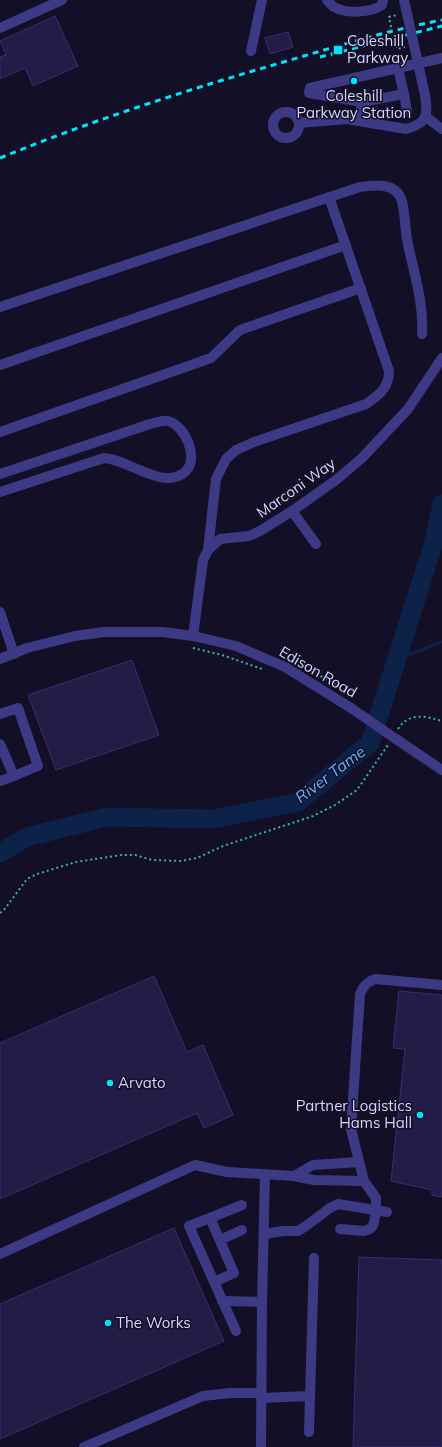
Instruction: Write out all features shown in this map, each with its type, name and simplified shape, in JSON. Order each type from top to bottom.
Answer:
[{"type":"street","points":[[0,28],[62,0]]},
{"type":"street","points":[[251,51],[262,0]]},
{"type":"street","points":[[327,0],[333,7],[361,12],[378,8],[382,5],[383,0]]},
{"type":"street","points":[[299,123],[347,119],[406,129],[421,123],[426,117],[428,110],[404,0]]},
{"type":"street","points":[[404,94],[362,102],[309,93],[310,88],[442,58]]},
{"type":"street","points":[[398,68],[407,111]]},
{"type":"street","points":[[360,121],[362,102]]},
{"type":"street","points":[[426,117],[442,129]]},
{"type":"street","points":[[0,307],[329,197],[360,187],[378,185],[390,187],[396,190],[400,196],[404,212],[407,238],[419,290],[423,322],[422,334]]},
{"type":"street","points":[[193,636],[203,560],[208,550],[216,479],[226,459],[236,450],[254,442],[366,404],[380,394],[386,387],[389,378],[389,371],[329,197]]},
{"type":"street","points":[[0,364],[346,245]]},
{"type":"street","points":[[0,432],[211,358],[240,330],[361,288]]},
{"type":"street","name":"Marconi Way","points":[[208,550],[220,539],[249,536],[260,531],[292,511],[336,480],[362,458],[408,409],[442,358]]},
{"type":"street","points":[[0,474],[150,424],[167,421],[177,426],[184,433],[189,443],[191,456],[190,465],[186,472],[176,477],[159,478],[112,458],[104,458],[0,492]]},
{"type":"street","points":[[292,511],[316,544]]},
{"type":"street","points":[[1,616],[14,654]]},
{"type":"street","name":"Edison Road","points":[[0,659],[27,648],[75,636],[104,632],[163,632],[193,636],[236,646],[285,667],[351,708],[394,739],[440,768]]},
{"type":"street","points":[[0,714],[18,708],[38,766],[0,781]]},
{"type":"street","points":[[0,744],[14,776]]},
{"type":"street","points":[[340,1229],[368,1230],[374,1223],[376,1211],[376,1198],[364,1181],[351,1129],[360,994],[363,986],[375,979],[442,986]]},
{"type":"street","points":[[294,1176],[313,1165],[359,1162]]},
{"type":"street","points":[[0,1254],[195,1165],[227,1172],[294,1176],[314,1180],[364,1181]]},
{"type":"street","points":[[260,1447],[265,1175]]},
{"type":"street","points":[[264,1234],[283,1231],[298,1231],[338,1204],[387,1212]]},
{"type":"street","points":[[236,1331],[189,1226],[242,1205]]},
{"type":"street","points":[[210,1218],[234,1273],[214,1282]]},
{"type":"street","points":[[220,1240],[242,1230]]},
{"type":"street","points":[[309,1432],[314,1258]]},
{"type":"street","points":[[222,1300],[262,1302]]},
{"type":"street","points":[[84,1447],[203,1396],[230,1393],[310,1396]]},
{"type":"path","points":[[391,27],[389,17],[397,15],[398,20]]},
{"type":"path","points":[[396,41],[397,49],[405,48],[403,40]]},
{"type":"path","points":[[193,648],[222,655],[264,670]]},
{"type":"path","points":[[0,913],[4,910],[27,879],[37,874],[76,862],[121,855],[134,855],[152,860],[181,861],[196,858],[223,846],[313,816],[335,805],[357,790],[394,739],[405,721],[424,716],[442,721]]},
{"type":"building","points":[[55,16],[78,66],[33,86],[25,68],[0,79],[0,57],[6,55],[0,41]]},
{"type":"building","points":[[288,32],[293,47],[270,54],[265,38]]},
{"type":"building","points":[[132,660],[159,735],[56,770],[28,695]]},
{"type":"building","name":"Arvato","points":[[154,976],[187,1052],[203,1045],[233,1115],[204,1128],[197,1113],[0,1199],[0,1043]]},
{"type":"building","name":"Partner Logistics Hams Hall","points":[[399,991],[442,995],[442,1197],[432,1195],[432,1190],[391,1181],[405,1049],[393,1048]]},
{"type":"building","name":"The Works","points":[[174,1228],[224,1341],[0,1439],[0,1304]]},
{"type":"building","points":[[359,1257],[442,1260],[442,1447],[353,1447]]},
{"type":"waterway","name":"River Tame","points":[[0,853],[27,837],[107,817],[214,819],[298,802],[370,743],[434,542],[442,504]]},
{"type":"waterway","points":[[397,659],[442,642]]},
{"type":"railway","points":[[0,158],[106,118],[214,83],[364,39],[442,20]]},
{"type":"railway","points":[[320,57],[442,26]]},
{"type":"place","name":"Coleshill Parkway","points":[[338,50]]},
{"type":"place","name":"Coleshill Parkway Station","points":[[354,81]]},
{"type":"place","name":"Arvato","points":[[110,1083]]},
{"type":"place","name":"Partner Logistics Hams Hall","points":[[420,1115]]},
{"type":"place","name":"The Works","points":[[108,1323]]}]
